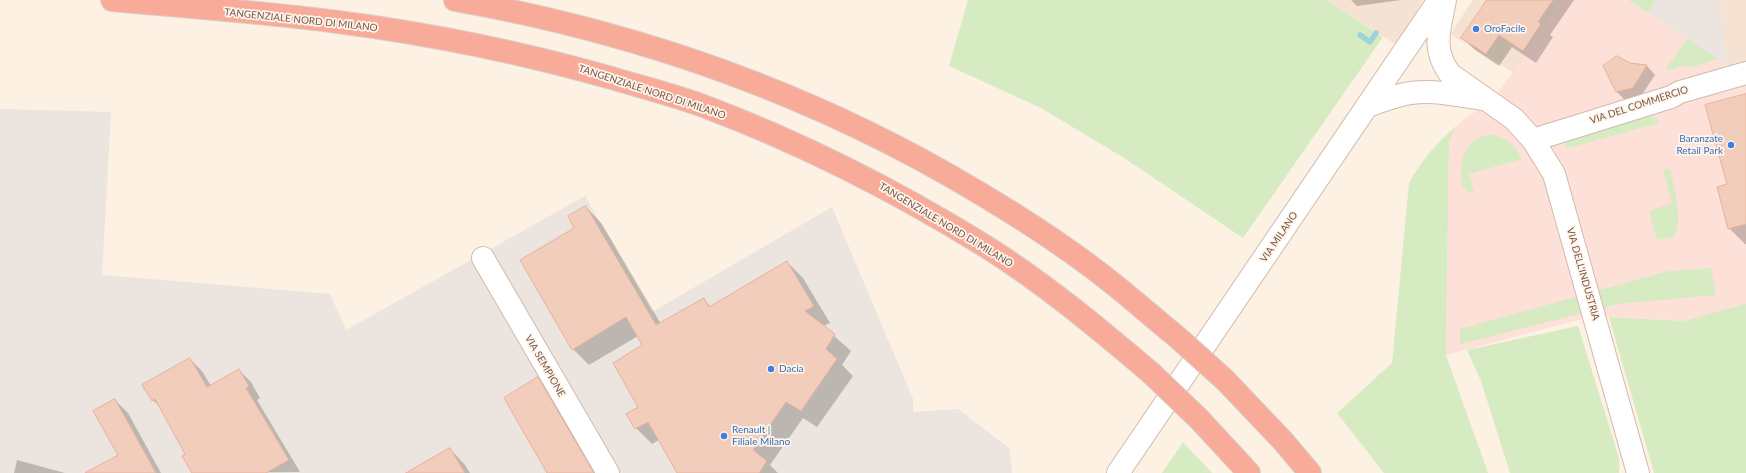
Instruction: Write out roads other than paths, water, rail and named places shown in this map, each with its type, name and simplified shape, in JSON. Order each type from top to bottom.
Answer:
[{"type":"highway","name":"TANGENZIALE NORD DI MILANO","points":[[112,0],[337,22],[431,36],[495,48],[575,67],[704,106],[818,154],[876,183],[973,239],[1072,309],[1151,373],[1199,419],[1249,473]]},
{"type":"highway","points":[[455,0],[571,24],[652,46],[712,66],[830,113],[892,143],[1004,208],[1060,245],[1116,286],[1176,336],[1225,380],[1310,473]]},
{"type":"highway","points":[[1199,419],[1238,473]]},
{"type":"street","name":"VIA MILANO","points":[[1118,473],[1439,0]]},
{"type":"street","name":"VIA DELL'INDUSTRIA","points":[[1445,0],[1437,43],[1440,57],[1450,74],[1514,119],[1534,140],[1554,174],[1603,343],[1638,473]]},
{"type":"street","name":"VIA DEL COMMERCIO","points":[[1534,140],[1671,97],[1680,92],[1746,73]]},
{"type":"street","name":"VIA DELL'INDUSTRIA","points":[[1368,106],[1401,95],[1420,92],[1438,92],[1485,100]]},
{"type":"street","name":"VIA SEMPIONE","points":[[483,258],[608,473]]},
{"type":"waterway","points":[[1360,35],[1370,42],[1376,33]]},
{"type":"place","name":"OroFacile","points":[[1476,29]]},
{"type":"place","name":"Baranzate Retail Park","points":[[1731,145]]},
{"type":"place","name":"Dacia","points":[[771,369]]},
{"type":"place","name":"Renault | Filiale Milano","points":[[724,436]]}]
